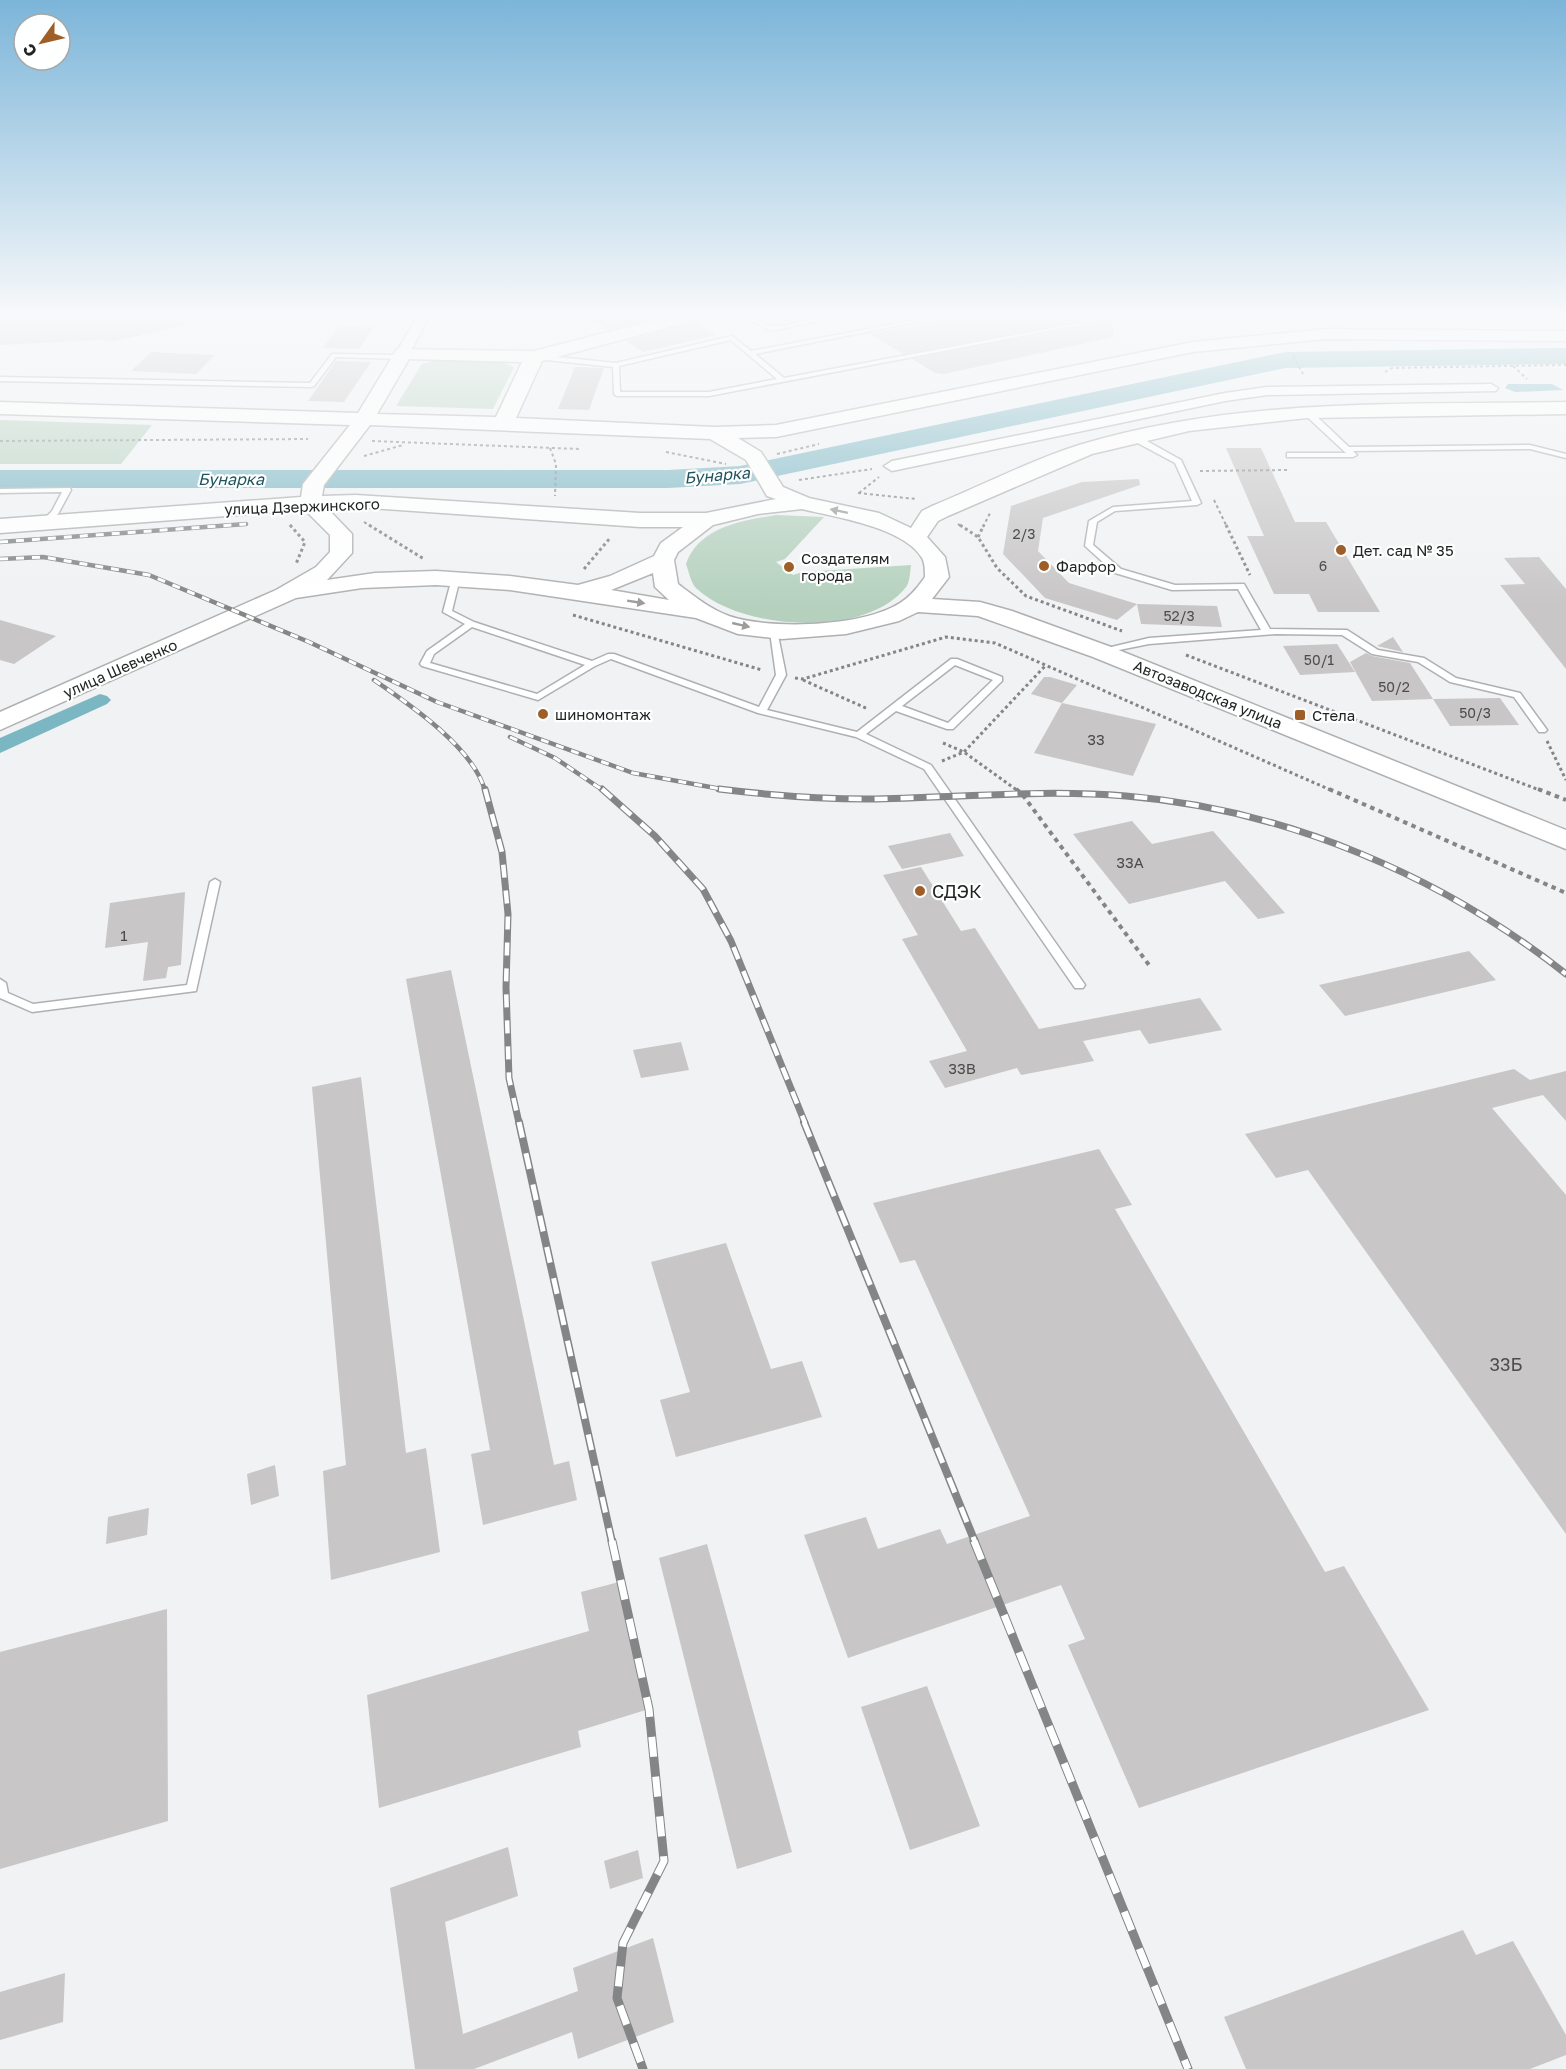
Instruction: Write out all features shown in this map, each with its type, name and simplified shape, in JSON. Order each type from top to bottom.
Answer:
[{"type":"main road","points":[[155,414],[503,424],[714,434],[776,431],[862,414]]},
{"type":"main road","points":[[284,596],[324,572],[341,553],[341,534],[312,494],[328,464],[367,414]]},
{"type":"main road","points":[[503,424],[508,414]]},
{"type":"main road","points":[[872,518],[935,514],[1085,450],[1190,425],[1293,414]]},
{"type":"main road","points":[[760,458],[776,431]]},
{"type":"main road","points":[[714,434],[760,458],[779,484],[802,503]]},
{"type":"main road","points":[[758,508],[779,484]]},
{"type":"main road","name":"улица Дзержинского","points":[[0,526],[312,494],[356,501],[640,520],[706,520]]},
{"type":"main road","points":[[578,592],[618,580],[666,554],[706,520],[758,508],[802,503],[872,518],[915,538],[934,557],[937,577],[981,609]]},
{"type":"main road","points":[[915,538],[935,514]]},
{"type":"main road","points":[[640,520],[666,554],[667,587],[702,612]]},
{"type":"main road","points":[[284,596],[349,582],[400,578],[456,578],[578,592],[702,612],[734,624],[774,632],[806,633],[841,629],[889,616],[913,605],[937,577]]},
{"type":"main road","name":"улица Шевченко","points":[[0,722],[284,596]]},
{"type":"main road","points":[[913,605],[981,609]]},
{"type":"main road","name":"Автозаводская улица","points":[[981,609],[1102,652],[1566,840]]},
{"type":"street","points":[[892,466],[1145,414]]},
{"type":"lane","points":[[1290,455],[1353,455],[1309,414]]},
{"type":"lane","points":[[1134,438],[1178,462],[1197,503],[1113,509],[1093,521],[1089,546],[1118,571],[1175,588],[1241,586],[1267,632]]},
{"type":"lane","points":[[1349,449],[1530,447],[1566,456]]},
{"type":"lane","points":[[0,491],[67,490],[55,512],[45,522]]},
{"type":"lane","points":[[456,578],[447,612],[471,624],[592,664]]},
{"type":"lane","points":[[471,624],[430,653],[425,664],[538,697],[592,664],[611,656],[761,711],[859,735],[928,767],[1079,986]]},
{"type":"lane","points":[[761,711],[781,675],[774,632]]},
{"type":"lane","points":[[1102,652],[1149,641],[1267,632],[1344,632],[1375,652],[1421,660],[1453,680],[1517,695],[1542,730]]},
{"type":"lane","points":[[859,735],[954,661],[999,679],[950,727],[895,707]]},
{"type":"lane","points":[[0,982],[3,995],[32,1008],[192,988],[215,882]]},
{"type":"path","points":[[0,441],[310,439]]},
{"type":"path","points":[[366,441],[585,449]]},
{"type":"path","points":[[760,458],[826,442]]},
{"type":"path","points":[[364,456],[405,444]]},
{"type":"path","points":[[665,452],[732,466]]},
{"type":"path","points":[[1200,471],[1294,470],[1290,455]]},
{"type":"path","points":[[1196,462],[1205,481]]},
{"type":"path","points":[[555,496],[556,464]]},
{"type":"path","points":[[779,484],[892,466]]},
{"type":"path","points":[[892,466],[859,493],[917,499],[935,514],[978,537],[997,568],[1026,596],[1566,800]]},
{"type":"path","points":[[1210,491],[1254,585]]},
{"type":"path","points":[[978,537],[995,502]]},
{"type":"path","points":[[928,767],[964,752],[1046,665]]},
{"type":"path","points":[[803,679],[883,716]]},
{"type":"path","points":[[1542,730],[1566,780]]},
{"type":"path","points":[[934,739],[964,752],[1022,794],[1149,965]]},
{"type":"green space","points":[[0,420],[152,425],[121,464],[0,464]]},
{"type":"green space","points":[[776,515],[824,517],[785,559],[776,562],[793,575],[803,572],[911,565],[906,587],[887,604],[863,615],[834,621],[803,623],[772,620],[743,613],[717,603],[695,587],[686,564],[692,552],[701,542],[711,534],[736,523]]},
{"type":"building","points":[[1226,448],[1261,448],[1295,522],[1326,522],[1380,612],[1318,612],[1309,594],[1274,594],[1247,536],[1264,536]]},
{"type":"building","points":[[1139,479],[1140,485],[1043,518],[1038,551],[1069,583],[1137,604],[1117,620],[1045,598],[1003,554],[1011,506],[1082,482]]},
{"type":"building","points":[[1539,557],[1566,589],[1566,669],[1500,585],[1525,584],[1504,558]]},
{"type":"building","points":[[1137,604],[1217,606],[1222,627],[1141,624]]},
{"type":"building","points":[[0,620],[56,636],[14,664],[0,660]]},
{"type":"building","points":[[1393,637],[1403,652],[1377,646]]},
{"type":"building","points":[[1337,644],[1355,672],[1300,675],[1283,646]]},
{"type":"building","points":[[1366,653],[1410,663],[1433,699],[1372,701],[1350,662]]},
{"type":"building","points":[[1044,677],[1077,685],[1062,703],[1031,694]]},
{"type":"building","points":[[1500,698],[1519,725],[1450,726],[1433,699]]},
{"type":"building","points":[[1062,703],[1156,724],[1133,776],[1034,753]]},
{"type":"building","points":[[1132,821],[1152,844],[1213,831],[1285,913],[1258,919],[1225,881],[1129,904],[1073,834]]},
{"type":"building","points":[[950,833],[964,856],[902,869],[888,846]]},
{"type":"building","points":[[921,867],[961,931],[975,928],[1039,1029],[1200,998],[1222,1030],[1149,1044],[1140,1030],[1083,1041],[1094,1061],[1021,1075],[1017,1068],[945,1088],[929,1061],[967,1051],[902,939],[918,935],[883,875]]},
{"type":"building","points":[[185,892],[181,965],[168,967],[166,978],[143,981],[148,942],[105,948],[110,903]]},
{"type":"building","points":[[1469,951],[1496,980],[1345,1016],[1319,985]]},
{"type":"building","points":[[451,970],[554,1465],[569,1461],[577,1500],[483,1525],[471,1454],[490,1450],[406,979]]},
{"type":"building","points":[[681,1042],[689,1070],[641,1078],[633,1050]]},
{"type":"building","points":[[1514,1069],[1530,1080],[1566,1071],[1566,1121],[1543,1095],[1492,1108],[1566,1195],[1566,1534],[1308,1170],[1276,1178],[1245,1134]]},
{"type":"building","points":[[361,1077],[406,1453],[426,1448],[440,1552],[331,1580],[323,1471],[346,1465],[312,1087]]},
{"type":"building","points":[[1099,1149],[1132,1205],[1115,1209],[1325,1572],[1344,1566],[1429,1710],[1139,1808],[1068,1645],[1085,1639],[1061,1585],[848,1658],[804,1535],[866,1517],[878,1549],[940,1529],[947,1544],[1030,1516],[915,1260],[900,1263],[873,1203]]},
{"type":"building","points":[[726,1243],[771,1369],[802,1361],[822,1417],[676,1457],[660,1400],[690,1392],[651,1262]]},
{"type":"building","points":[[275,1465],[279,1496],[251,1505],[247,1474]]},
{"type":"building","points":[[149,1508],[147,1535],[106,1544],[108,1517]]},
{"type":"building","points":[[707,1544],[792,1852],[737,1869],[659,1558]]},
{"type":"building","points":[[619,1582],[649,1709],[578,1731],[581,1747],[379,1808],[367,1695],[589,1631],[581,1592]]},
{"type":"building","points":[[167,1609],[168,1821],[0,1869],[0,1652]]},
{"type":"building","points":[[927,1686],[980,1826],[910,1850],[861,1707]]},
{"type":"building","points":[[508,1847],[518,1896],[445,1922],[463,2034],[578,1991],[573,1968],[653,1938],[674,2022],[578,2059],[572,2032],[474,2069],[415,2069],[390,1888]]},
{"type":"building","points":[[638,1850],[643,1878],[610,1889],[604,1861]]},
{"type":"building","points":[[1463,1930],[1476,1955],[1513,1941],[1566,2035],[1566,2055],[1530,2069],[1246,2069],[1224,2017]]},
{"type":"building","points":[[65,1973],[63,2022],[0,2040],[0,1992]]},
{"type":"waterway","name":"Бунарка","points":[[0,479],[668,479],[740,475],[1031,414]]},
{"type":"waterway","points":[[0,746],[100,700]]},
{"type":"railway","points":[[0,542],[246,524]]},
{"type":"railway","points":[[0,559],[43,557],[149,575],[309,642],[437,702],[633,773],[724,790]]},
{"type":"railway","points":[[374,680],[422,714],[454,743],[479,775],[485,791]]},
{"type":"railway","points":[[510,737],[555,758],[604,791]]},
{"type":"railway","points":[[485,789],[502,852],[508,914],[506,987],[509,1078],[519,1123]]},
{"type":"railway","points":[[602,789],[655,836],[703,889],[731,941],[805,1123]]},
{"type":"railway","points":[[719,789],[724,790]]},
{"type":"railway","points":[[724,790],[849,799],[1062,793],[1126,796],[1185,803],[1302,832],[1359,853],[1414,878],[1467,907],[1518,939],[1566,974]]},
{"type":"railway","points":[[724,790],[732,791]]},
{"type":"railway","points":[[519,1122],[612,1542]]},
{"type":"railway","points":[[804,1122],[975,1542]]},
{"type":"railway","points":[[612,1541],[649,1709],[664,1861],[623,1943],[617,1998],[643,2069]]},
{"type":"railway","points":[[974,1541],[1188,2069]]},
{"type":"place","name":"Дет. сад № 35","points":[[1341,550]]},
{"type":"place","name":"Фарфор","points":[[1044,566]]},
{"type":"place","name":"Создателям города","points":[[789,567]]},
{"type":"place","name":"шиномонтаж","points":[[543,714]]},
{"type":"place","name":"Стела","points":[[1300,715]]},
{"type":"place","name":"СДЭК","points":[[920,891]]}]
